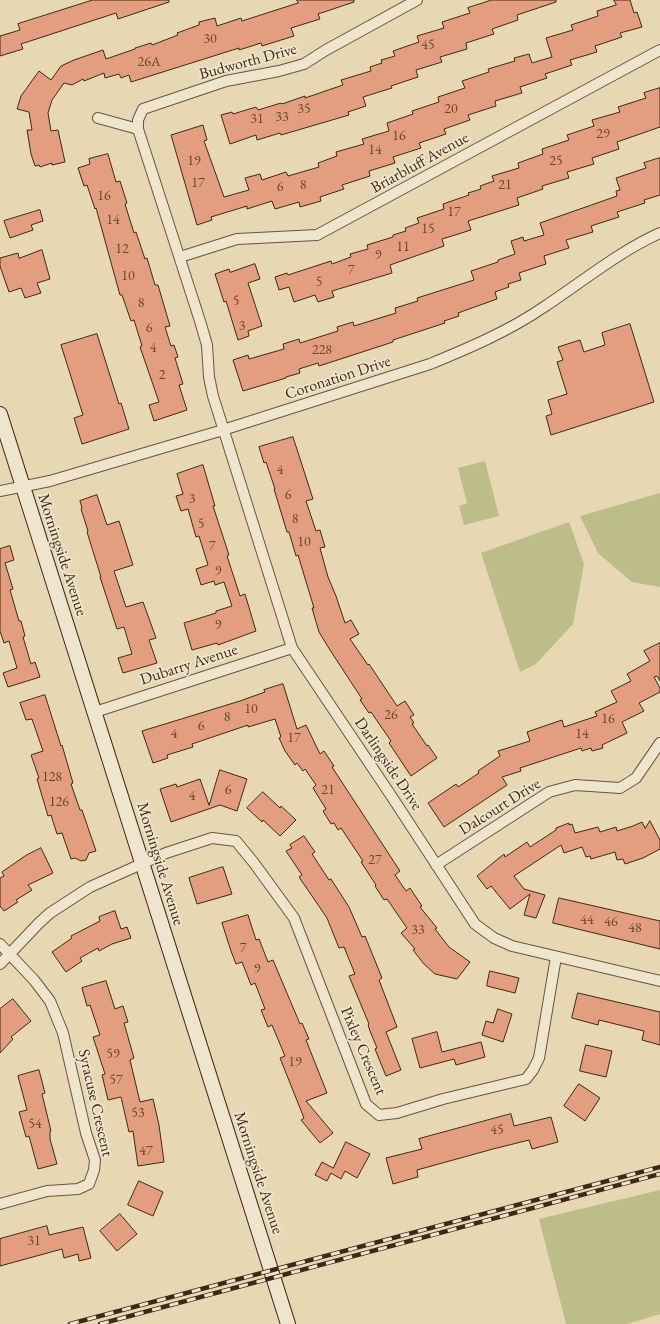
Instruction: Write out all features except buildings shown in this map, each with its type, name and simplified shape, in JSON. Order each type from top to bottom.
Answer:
[{"type":"main road","name":"Morningside Avenue","points":[[0,414],[288,1324]]},
{"type":"street","name":"Budworth Drive","points":[[138,129],[138,120],[143,108],[226,81],[279,71],[304,64],[326,50],[417,0]]},
{"type":"street","name":"Briarbluff Avenue","points":[[180,257],[237,239],[317,235],[660,50]]},
{"type":"street","points":[[98,118],[138,129],[180,257],[206,345],[209,377],[223,430]]},
{"type":"street","name":"Coronation Drive","points":[[0,491],[50,481],[223,430],[430,364],[457,353],[504,330],[544,307],[619,256],[660,233]]},
{"type":"street","name":"Darlingside Drive","points":[[223,430],[292,648],[475,924],[494,938],[512,946],[660,981]]},
{"type":"street","name":"Dubarry Avenue","points":[[95,712],[292,648]]},
{"type":"street","name":"Dalcourt Drive","points":[[436,865],[549,792],[575,786],[620,788],[636,778],[660,743]]},
{"type":"street","name":"Pixley Crescent","points":[[142,863],[166,852],[212,838],[236,841],[294,918],[366,1104],[379,1115],[397,1113],[443,1099],[526,1079],[533,1070],[539,1058],[556,957]]},
{"type":"street","points":[[0,964],[50,913],[90,886],[142,863]]},
{"type":"street","points":[[0,944],[10,954]]},
{"type":"street","name":"Syracuse Crescent","points":[[0,1204],[47,1191],[78,1189],[89,1184],[94,1170],[95,1160],[86,1133],[63,1033],[50,1001],[34,980],[10,954]]},
{"type":"green space","points":[[485,461],[499,516],[464,525],[459,506],[467,503],[458,468]]},
{"type":"green space","points":[[660,493],[660,587],[632,582],[598,553],[580,516]]},
{"type":"green space","points":[[569,522],[584,564],[573,624],[536,664],[520,672],[481,553]]},
{"type":"green space","points":[[660,1190],[660,1314],[627,1324],[566,1324],[539,1219]]},
{"type":"railway","points":[[70,1324],[660,1167]]},
{"type":"railway","points":[[100,1324],[660,1174]]}]
